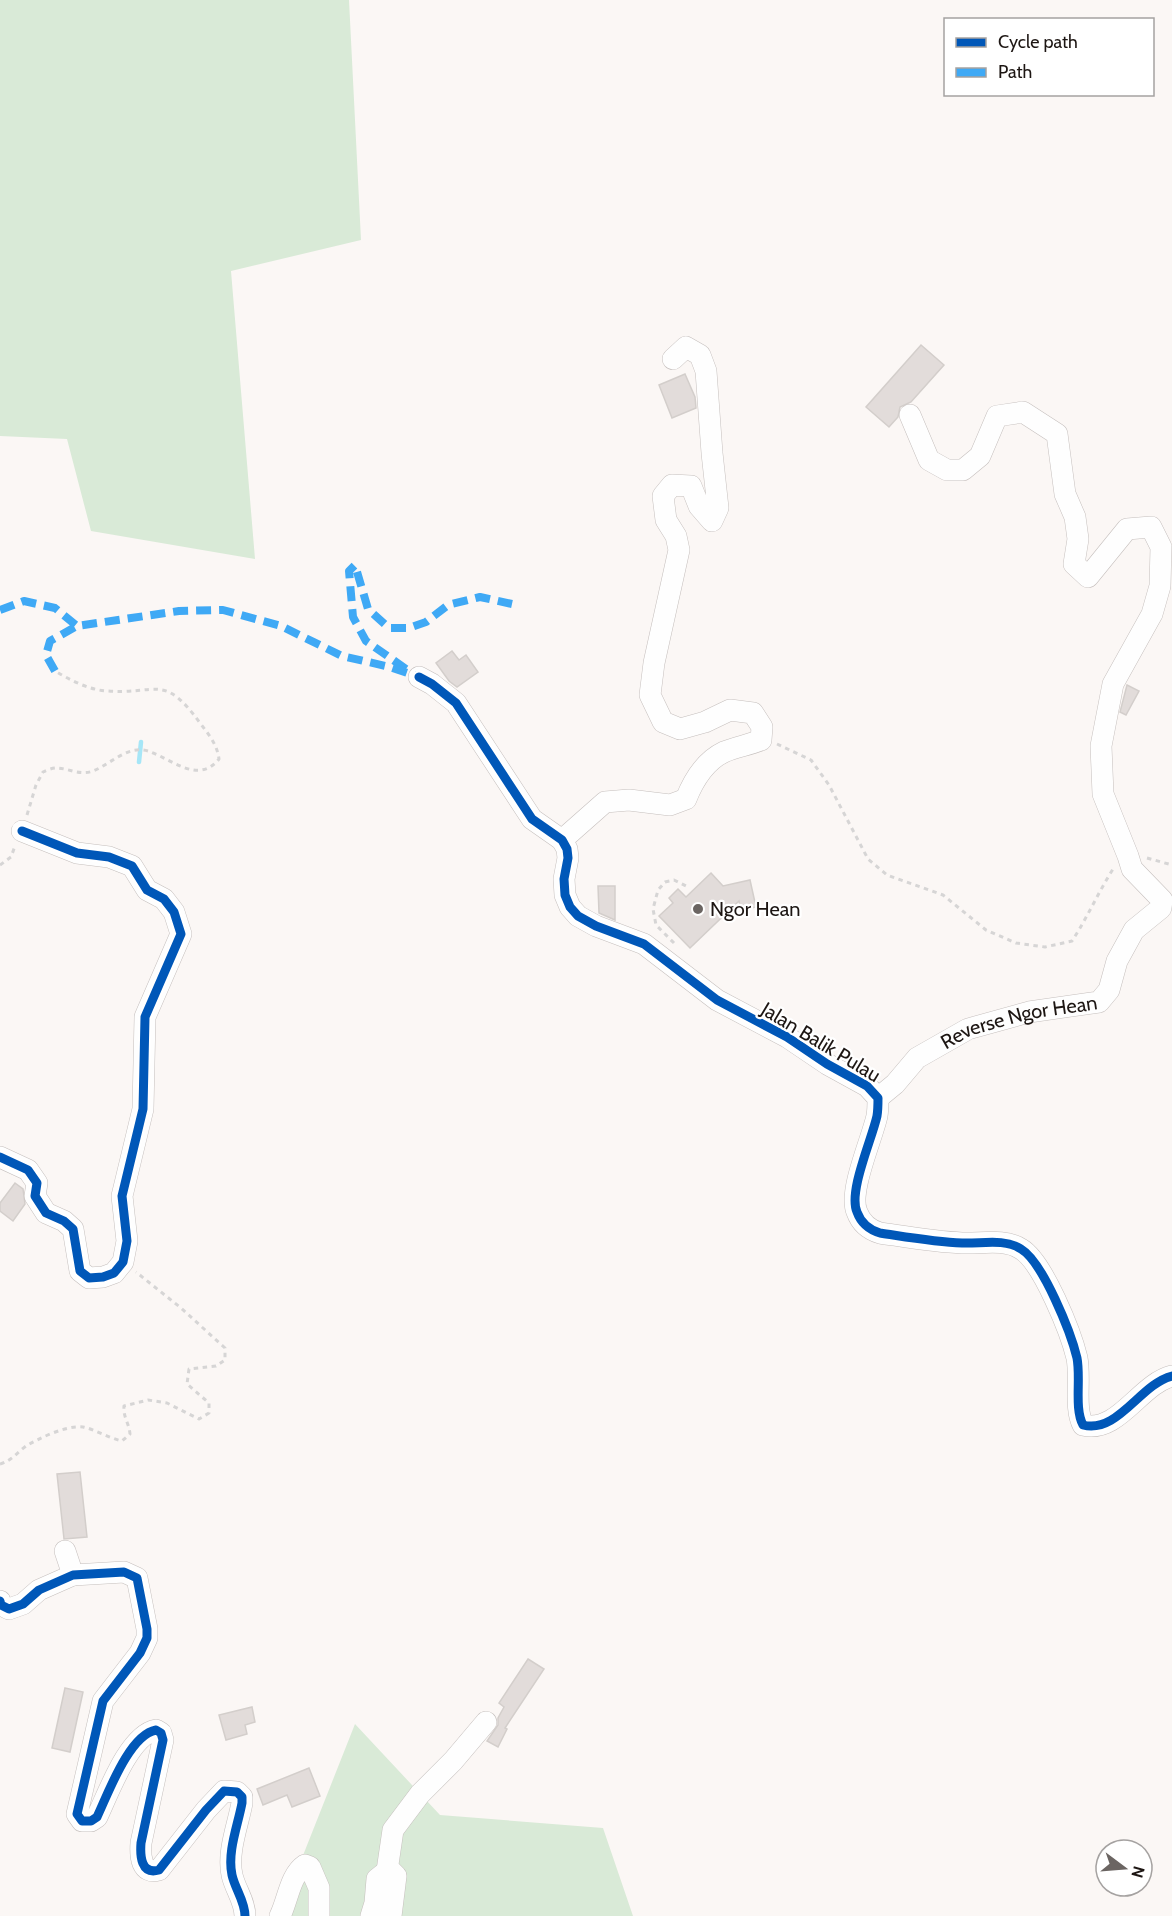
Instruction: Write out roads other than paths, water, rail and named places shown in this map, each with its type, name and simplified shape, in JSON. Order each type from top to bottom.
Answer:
[{"type":"street","points":[[418,677],[432,684],[456,702],[532,819],[562,840],[605,802],[629,800],[670,805],[686,799],[692,784],[704,766],[725,752],[761,740],[762,727],[753,713],[730,710],[705,722],[680,729],[663,722],[650,695],[654,663],[679,550],[676,536],[666,520],[663,496],[672,485],[691,486],[699,506],[712,521],[718,508],[706,371],[700,355],[686,346],[673,359]]},
{"type":"street","name":"Reverse Ngor Hean","points":[[880,1088],[895,1084],[917,1058],[968,1029],[1029,1012],[1099,1002],[1109,990],[1117,961],[1134,930],[1161,908],[1162,900],[1132,869],[1103,795],[1101,746],[1113,684],[1152,614],[1160,586],[1161,547],[1151,527],[1127,529],[1088,577],[1074,564],[1078,539],[1075,518],[1065,494],[1057,434],[1023,412],[998,416],[980,456],[963,470],[947,470],[929,460],[910,415]]},
{"type":"street","points":[[0,1157],[28,1170],[37,1183],[35,1196],[46,1213],[64,1221],[73,1229],[80,1271],[90,1278],[114,1273],[123,1262],[127,1241],[122,1196],[143,1109],[145,1017],[182,934],[174,912],[164,899],[147,890],[132,866],[109,857],[77,853],[22,831]]},
{"type":"street","name":"Jalan Balik Pulau","points":[[562,840],[567,849],[565,895],[570,907],[578,916],[596,926],[644,944],[717,1000],[786,1037],[827,1064],[867,1086],[880,1088],[877,1115],[858,1181],[856,1212],[869,1229],[880,1233],[962,1243],[1000,1242],[1021,1248],[1034,1262],[1063,1315],[1080,1375],[1078,1416],[1083,1425],[1095,1428],[1111,1421],[1160,1379],[1172,1376]]},
{"type":"street","points":[[65,1551],[73,1575]]},
{"type":"street","points":[[3,1612],[22,1604],[39,1590],[73,1575],[124,1572],[136,1578],[147,1629],[144,1646],[103,1701],[77,1814],[82,1821],[91,1821],[97,1816],[130,1750],[141,1736],[149,1731],[156,1730],[161,1733],[163,1740],[141,1843],[140,1856],[143,1866],[153,1872],[159,1870],[206,1810],[224,1791],[237,1792],[242,1797],[242,1803],[231,1861],[232,1874],[243,1903],[245,1916]]},
{"type":"street","points":[[371,1916],[375,1903],[377,1879],[387,1871],[393,1830],[420,1794],[453,1761],[486,1722]]},
{"type":"street","points":[[280,1916],[295,1875],[305,1865],[310,1867],[319,1888],[319,1916]]},
{"type":"street","points":[[387,1871],[393,1872],[396,1876],[391,1916]]},
{"type":"waterway","points":[[139,762],[141,742]]},
{"type":"place","name":"Ngor Hean","points":[[698,909]]}]
